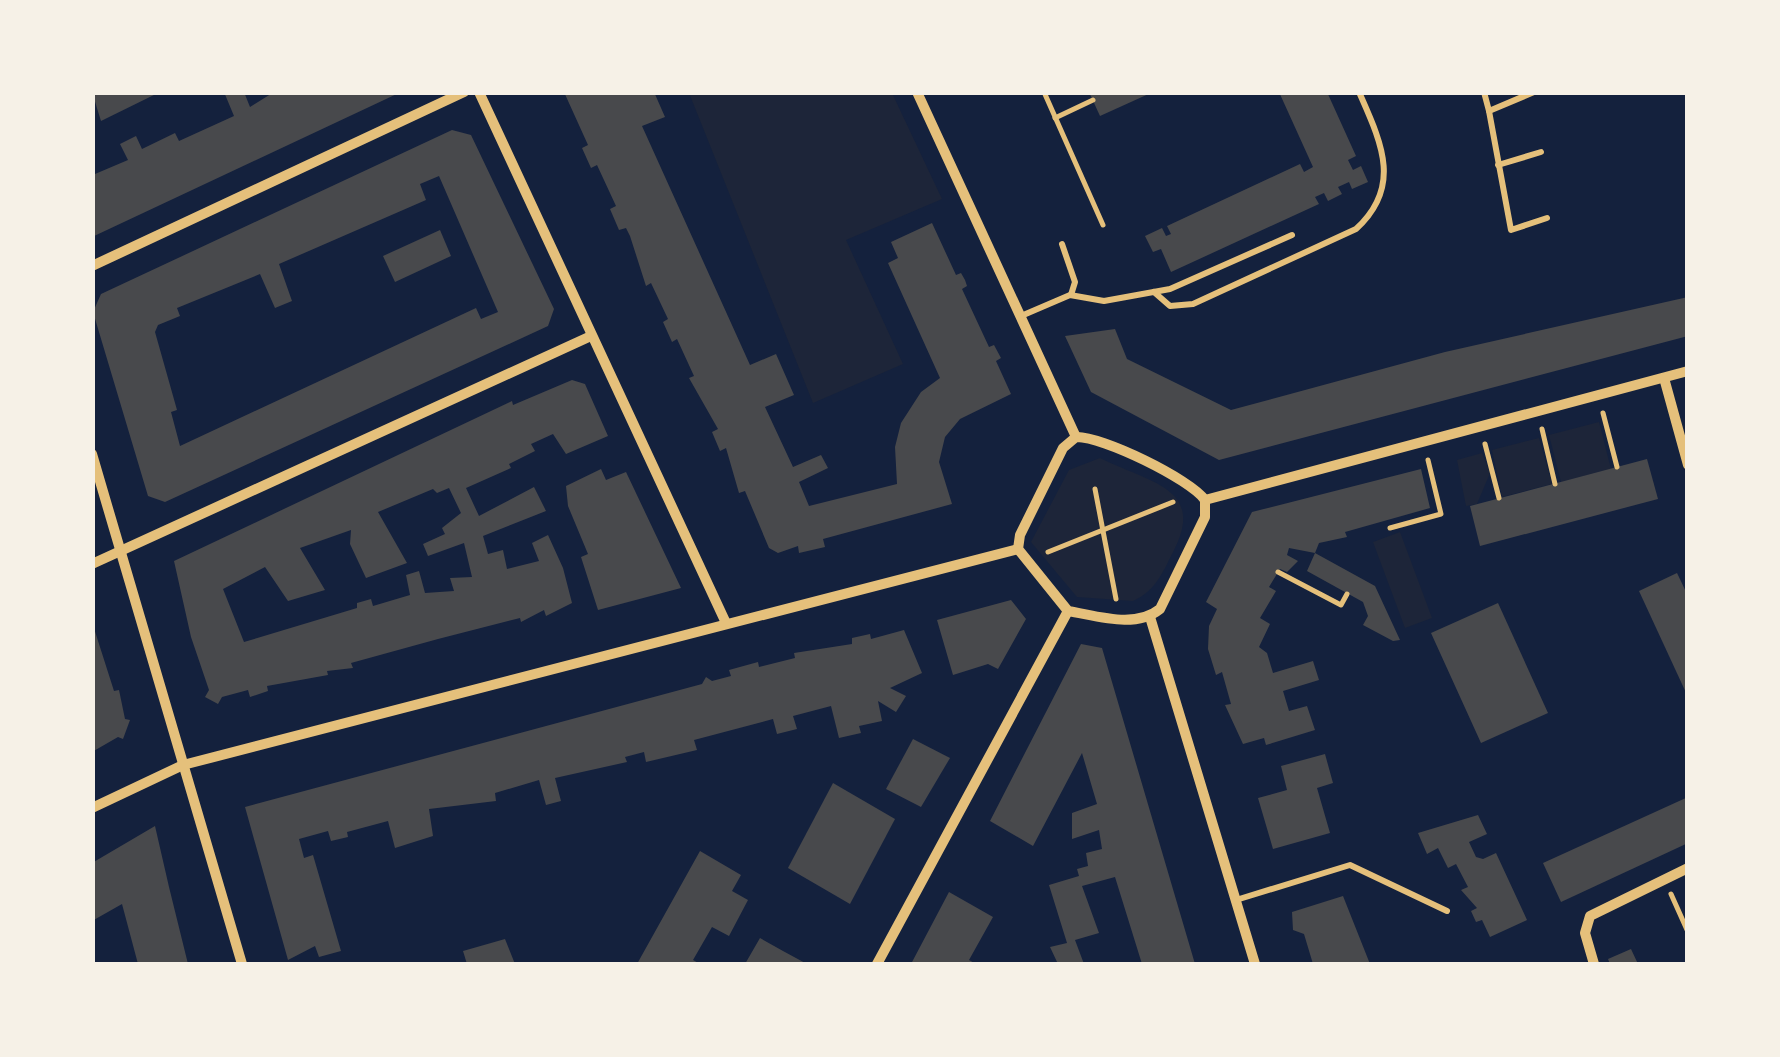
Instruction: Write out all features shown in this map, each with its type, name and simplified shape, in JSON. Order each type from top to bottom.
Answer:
[{"type":"street","points":[[92,266],[464,92]]},
{"type":"street","points":[[479,92],[726,623]]},
{"type":"street","points":[[917,92],[1076,436]]},
{"type":"street","points":[[92,564],[591,336]]},
{"type":"street","points":[[1205,500],[1688,371]]},
{"type":"street","points":[[1664,378],[1688,465]]},
{"type":"street","points":[[1076,436],[1096,439],[1187,483],[1205,500],[1206,517],[1160,609],[1150,617],[1124,620],[1068,612],[1018,549],[1020,535],[1063,448],[1076,436]]},
{"type":"street","points":[[92,454],[242,964]]},
{"type":"street","points":[[92,808],[183,765],[1018,549]]},
{"type":"street","points":[[877,964],[1068,612]]},
{"type":"street","points":[[1150,617],[1255,964]]},
{"type":"street","points":[[1594,964],[1585,932],[1590,916],[1688,868]]},
{"type":"lane","points":[[1154,292],[1170,306],[1193,304],[1356,229],[1369,216],[1387,173],[1384,148],[1359,92]]},
{"type":"lane","points":[[1484,92],[1510,230],[1548,218]]},
{"type":"lane","points":[[1488,111],[1534,92]]},
{"type":"lane","points":[[1498,165],[1541,152]]},
{"type":"lane","points":[[1020,316],[1070,296],[1104,301],[1154,292],[1292,235]]},
{"type":"lane","points":[[1062,244],[1075,282],[1070,296]]},
{"type":"lane","points":[[1236,900],[1350,864],[1448,911]]},
{"type":"path","points":[[1044,92],[1102,225]]},
{"type":"path","points":[[1055,118],[1092,100]]},
{"type":"path","points":[[1602,413],[1617,468]]},
{"type":"path","points":[[1542,428],[1556,484]]},
{"type":"path","points":[[1485,444],[1499,498]]},
{"type":"path","points":[[1390,528],[1441,514],[1428,460]]},
{"type":"path","points":[[1096,490],[1116,598]]},
{"type":"path","points":[[1048,552],[1173,502]]},
{"type":"path","points":[[1278,572],[1341,605],[1347,594]]},
{"type":"path","points":[[1664,879],[1688,932]]},
{"type":"shaded area","points":[[689,93],[892,93],[942,199],[846,240],[903,364],[813,403]]},
{"type":"shaded area","points":[[1599,422],[1611,469],[1561,482],[1549,435]]},
{"type":"shaded area","points":[[1539,438],[1552,484],[1502,497],[1492,450]]},
{"type":"shaded area","points":[[1482,453],[1490,473],[1477,504],[1466,506],[1457,460]]},
{"type":"shaded area","points":[[1100,458],[1168,491],[1178,501],[1183,515],[1181,532],[1161,575],[1133,601],[1077,597],[1031,542],[1069,470]]},
{"type":"shaded area","points":[[1400,532],[1432,618],[1405,628],[1373,542]]},
{"type":"building","points":[[92,92],[160,92],[101,121]]},
{"type":"building","points":[[224,92],[244,92],[250,107],[274,92],[401,92],[92,237],[92,168],[95,174],[128,160],[120,144],[136,136],[142,149],[175,133],[179,141],[234,116]]},
{"type":"building","points":[[564,92],[654,92],[665,117],[642,126],[750,365],[776,354],[794,395],[765,407],[793,467],[821,455],[828,468],[799,482],[809,506],[897,484],[895,447],[901,423],[921,392],[940,378],[888,263],[898,258],[891,242],[932,223],[956,275],[961,273],[965,280],[967,286],[962,289],[989,347],[994,345],[1001,358],[996,361],[1011,394],[960,419],[945,437],[939,462],[952,504],[823,539],[825,547],[799,553],[798,546],[778,553],[769,548],[745,491],[739,493],[726,448],[720,451],[712,432],[718,429],[689,378],[694,376],[677,339],[672,342],[663,322],[668,319],[651,283],[646,286],[630,236],[626,228],[619,230],[610,209],[616,206],[597,165],[591,168],[582,148],[588,145]]},
{"type":"building","points":[[1089,92],[1153,92],[1100,116]]},
{"type":"building","points":[[1279,92],[1327,92],[1356,156],[1348,160],[1353,170],[1361,166],[1368,182],[1352,189],[1349,182],[1338,187],[1342,194],[1328,201],[1324,193],[1315,197],[1319,204],[1171,272],[1161,249],[1153,252],[1145,236],[1162,228],[1166,236],[1171,234],[1167,226],[1300,164],[1304,172],[1313,167]]},
{"type":"building","points":[[452,130],[471,135],[554,309],[548,326],[165,502],[148,496],[93,312],[101,294]],"holes":[[[439,176],[498,312],[481,319],[476,308],[180,446],[171,412],[177,410],[155,332],[158,325],[180,316],[177,308],[260,274],[275,308],[292,301],[279,264],[426,200],[420,184]]]},
{"type":"building","points":[[440,230],[451,256],[395,282],[383,256]]},
{"type":"building","points":[[1688,297],[1688,336],[1219,460],[1091,392],[1065,336],[1115,329],[1127,359],[1231,410],[1445,352]]},
{"type":"building","points":[[572,380],[585,384],[608,436],[566,454],[553,434],[531,444],[535,451],[509,464],[511,468],[466,488],[479,516],[534,487],[546,511],[483,536],[488,554],[503,550],[507,569],[539,561],[532,543],[548,535],[563,568],[572,603],[546,616],[544,610],[521,622],[520,618],[351,663],[353,668],[327,671],[328,675],[267,686],[268,691],[250,697],[248,690],[222,697],[218,704],[205,697],[209,690],[191,637],[174,561],[512,401],[513,405]],"holes":[[[449,488],[461,513],[442,528],[445,534],[423,544],[428,556],[464,543],[472,577],[450,578],[454,591],[425,593],[419,571],[406,575],[410,595],[373,606],[371,599],[357,603],[357,608],[244,642],[223,589],[265,567],[288,601],[325,590],[300,548],[351,530],[350,544],[366,578],[407,563],[378,512],[433,489],[437,493]]]},
{"type":"building","points":[[1647,459],[1658,499],[1480,546],[1470,506]]},
{"type":"building","points":[[601,469],[606,480],[626,472],[681,588],[598,610],[581,557],[588,554],[568,506],[566,486]]},
{"type":"building","points":[[1421,469],[1430,508],[1345,532],[1347,537],[1319,543],[1315,553],[1289,548],[1287,555],[1298,561],[1287,572],[1280,569],[1269,587],[1276,591],[1260,618],[1270,624],[1259,647],[1267,653],[1273,673],[1313,661],[1319,680],[1283,691],[1289,711],[1307,706],[1315,730],[1266,745],[1264,738],[1243,744],[1225,705],[1231,704],[1222,672],[1216,675],[1208,649],[1209,626],[1217,609],[1206,602],[1252,512]]},
{"type":"building","points":[[1315,553],[1375,586],[1400,640],[1393,641],[1363,625],[1368,616],[1363,602],[1307,571]]},
{"type":"building","points":[[1677,573],[1688,596],[1688,697],[1639,591]]},
{"type":"building","points":[[1011,600],[1026,619],[998,669],[988,664],[953,675],[937,620]]},
{"type":"building","points":[[1498,603],[1548,713],[1481,743],[1431,633]]},
{"type":"building","points":[[92,622],[114,691],[119,690],[125,719],[130,720],[123,739],[118,737],[92,752]]},
{"type":"building","points":[[904,630],[922,673],[890,688],[906,696],[896,712],[878,701],[882,721],[859,726],[861,733],[839,738],[831,706],[793,716],[797,729],[777,734],[773,719],[694,740],[697,750],[646,762],[644,752],[625,757],[627,762],[555,778],[561,801],[546,805],[539,780],[495,793],[496,801],[429,809],[433,836],[395,848],[388,821],[347,832],[348,837],[331,841],[328,831],[299,839],[304,858],[313,855],[341,951],[319,957],[315,946],[288,960],[245,807],[702,684],[706,677],[712,681],[731,676],[729,670],[758,662],[759,667],[795,658],[794,653],[852,644],[852,638],[870,634],[871,639]]},
{"type":"building","points":[[1081,644],[1102,648],[1195,964],[1142,964],[1115,877],[1082,886],[1099,933],[1075,940],[1084,964],[1058,964],[1050,947],[1067,943],[1049,885],[1079,876],[1077,869],[1088,866],[1086,853],[1102,849],[1099,830],[1072,839],[1072,813],[1097,804],[1082,753],[1033,846],[990,821]]},
{"type":"building","points":[[913,739],[950,758],[921,807],[886,789]]},
{"type":"building","points":[[1325,754],[1333,783],[1317,788],[1330,833],[1273,849],[1258,798],[1287,790],[1281,766]]},
{"type":"building","points":[[833,783],[895,819],[850,904],[788,868]]},
{"type":"building","points":[[1688,797],[1688,843],[1561,902],[1543,863]]},
{"type":"building","points":[[1478,815],[1487,834],[1469,842],[1476,857],[1483,859],[1496,853],[1527,920],[1490,937],[1482,920],[1476,922],[1471,911],[1477,908],[1461,890],[1468,887],[1456,864],[1448,868],[1438,848],[1427,854],[1418,833]]},
{"type":"building","points":[[155,826],[188,964],[138,964],[122,904],[92,921],[92,863]]},
{"type":"building","points":[[700,851],[741,875],[732,891],[748,900],[729,936],[712,927],[693,960],[700,964],[637,964]]},
{"type":"building","points":[[949,892],[993,917],[969,960],[976,964],[911,964]]},
{"type":"building","points":[[1343,896],[1370,964],[1313,964],[1304,934],[1293,930],[1292,912]]},
{"type":"building","points":[[760,938],[783,951],[807,964],[745,964]]},
{"type":"building","points":[[505,939],[515,964],[467,964],[463,951]]},
{"type":"building","points":[[1631,949],[1638,964],[1610,964],[1608,959]]}]
